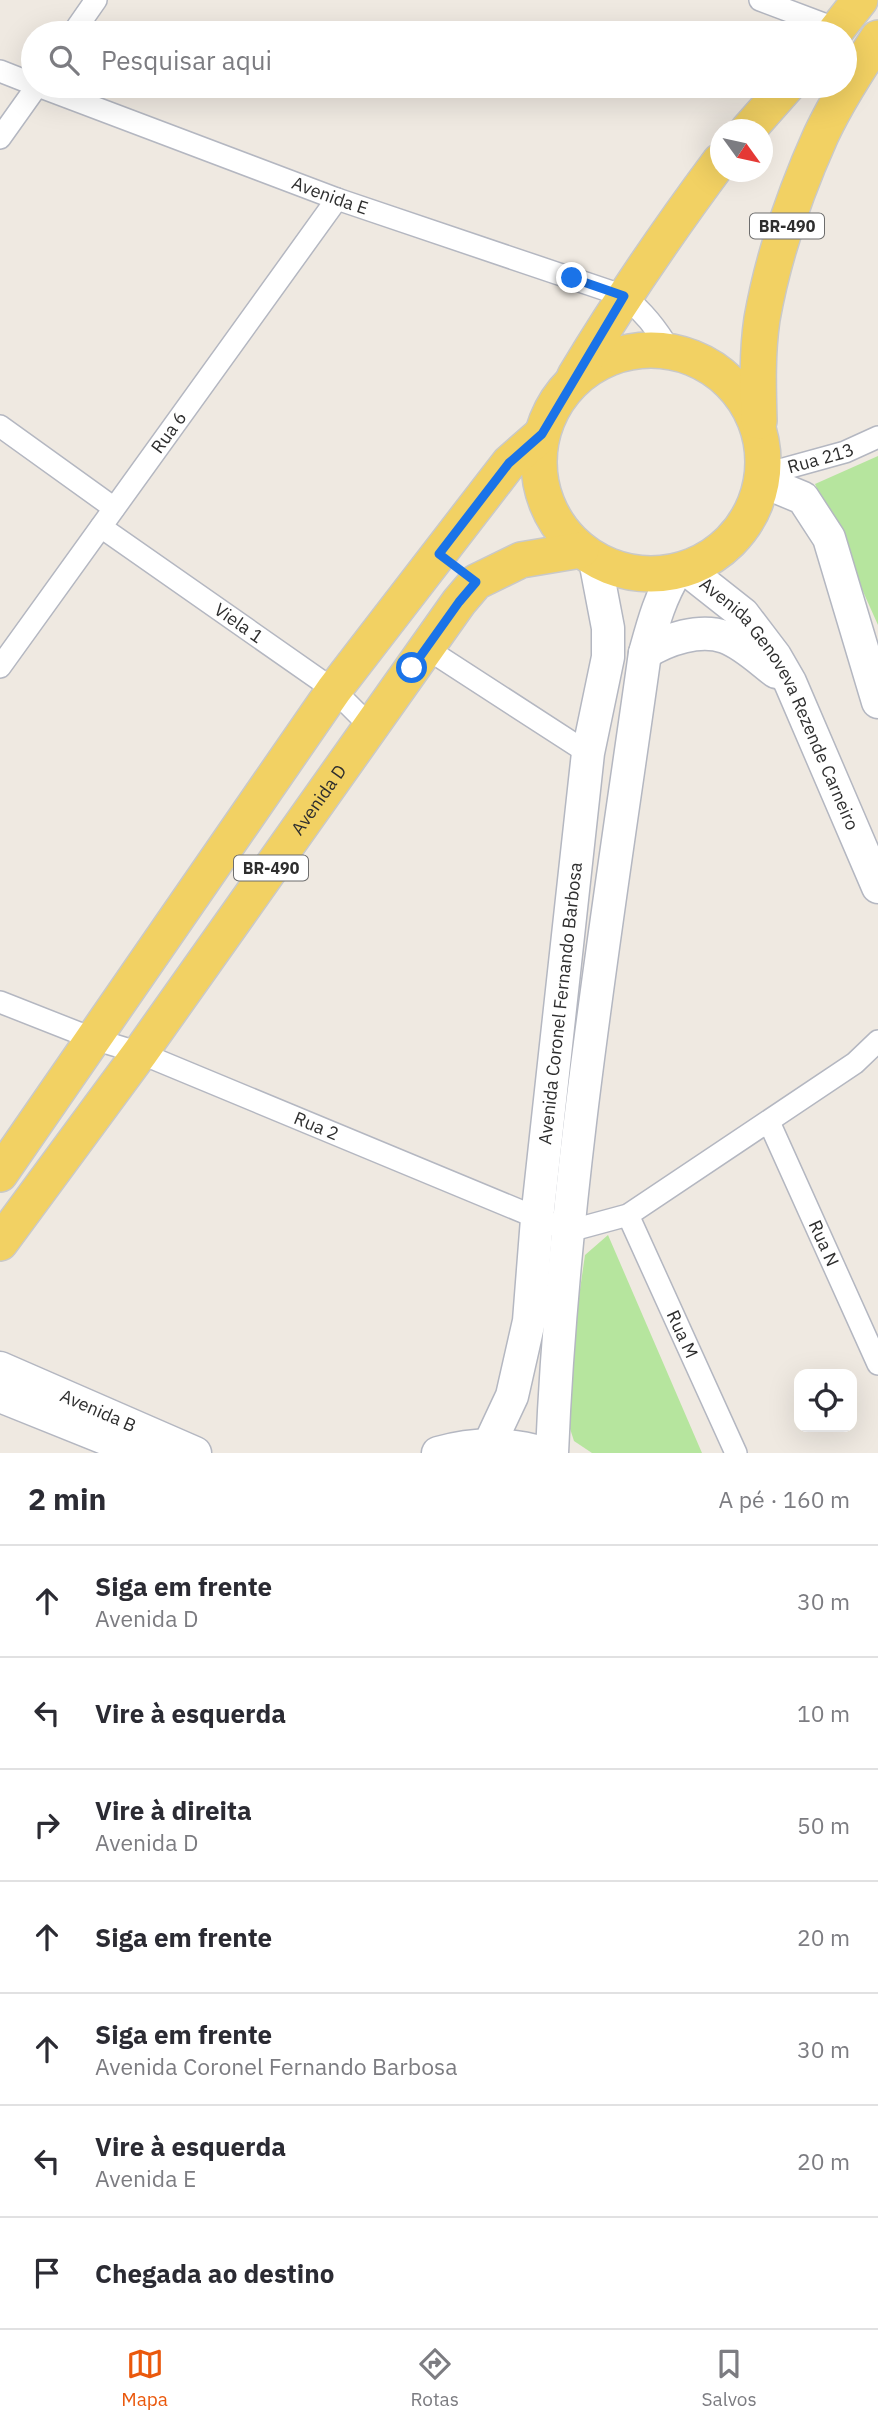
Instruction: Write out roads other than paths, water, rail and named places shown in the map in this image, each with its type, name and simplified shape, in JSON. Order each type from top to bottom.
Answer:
[{"type":"main road","points":[[844,21],[860,0]]},
{"type":"main road","name":"BR-490","points":[[857,71],[878,38]]},
{"type":"main road","points":[[758,119],[776,98]]},
{"type":"main road","name":"BR-490","points":[[542,434],[539,460],[541,486],[550,510],[563,532],[588,555],[621,571],[648,574],[681,570],[721,549],[748,519],[762,478],[757,374],[762,321],[774,262],[822,135],[842,98]]},
{"type":"main road","name":"BR-490","points":[[0,1174],[334,690],[509,463],[542,434],[624,296],[671,226],[710,175]]},
{"type":"main road","name":"BR-490","points":[[570,384],[591,367],[616,355],[643,350],[670,351],[695,358],[717,370],[736,387],[750,408],[760,432]]},
{"type":"main road","points":[[439,554],[476,582]]},
{"type":"main road","name":"Avenida D","points":[[0,1243],[140,1054],[370,726],[476,582],[521,560],[588,555]]},
{"type":"street","points":[[81,21],[96,0]]},
{"type":"street","points":[[760,0],[811,21]]},
{"type":"street","name":"Avenida E","points":[[0,71],[21,79]]},
{"type":"street","points":[[0,138],[27,98]]},
{"type":"street","name":"Avenida E","points":[[70,98],[337,199],[624,296]]},
{"type":"street","name":"Rua 6","points":[[0,667],[337,199]]},
{"type":"street","points":[[624,296],[640,308],[657,327],[670,351]]},
{"type":"street","points":[[0,426],[114,508]]},
{"type":"street","name":"Rua 213","points":[[762,478],[832,456],[878,437]]},
{"type":"street","points":[[762,478],[803,498],[829,538],[878,702]]},
{"type":"street","name":"Viela 1","points":[[101,527],[334,690],[370,726]]},
{"type":"street","name":"Avenida Coronel Fernando Barbosa","points":[[490,1443],[512,1396],[529,1321],[537,1219],[588,753],[608,657],[608,628],[588,555]]},
{"type":"street","name":"Avenida Coronel Fernando Barbosa","points":[[552,1453],[554,1396],[569,1231],[595,1007],[645,653],[657,608],[681,570]]},
{"type":"street","name":"Avenida Genoveva Rezende Carneiro","points":[[681,570],[743,614],[775,656],[790,682],[878,887]]},
{"type":"street","points":[[645,653],[662,643],[686,636],[723,636],[790,682]]},
{"type":"street","points":[[426,648],[588,753]]},
{"type":"street","points":[[561,1000],[595,1007]]},
{"type":"street","name":"Rua 2","points":[[0,1002],[140,1054],[569,1231]]},
{"type":"street","points":[[569,1231],[628,1215],[855,1063],[878,1041]]},
{"type":"street","points":[[855,1063],[878,1056]]},
{"type":"street","name":"Rua N","points":[[769,1122],[878,1364]]},
{"type":"street","name":"Rua M","points":[[628,1215],[736,1453]]},
{"type":"street","name":"Avenida B","points":[[0,1368],[195,1453]]},
{"type":"street","name":"Avenida B","points":[[0,1396],[142,1453]]},
{"type":"street","points":[[438,1453],[490,1443],[522,1447],[542,1453]]}]
